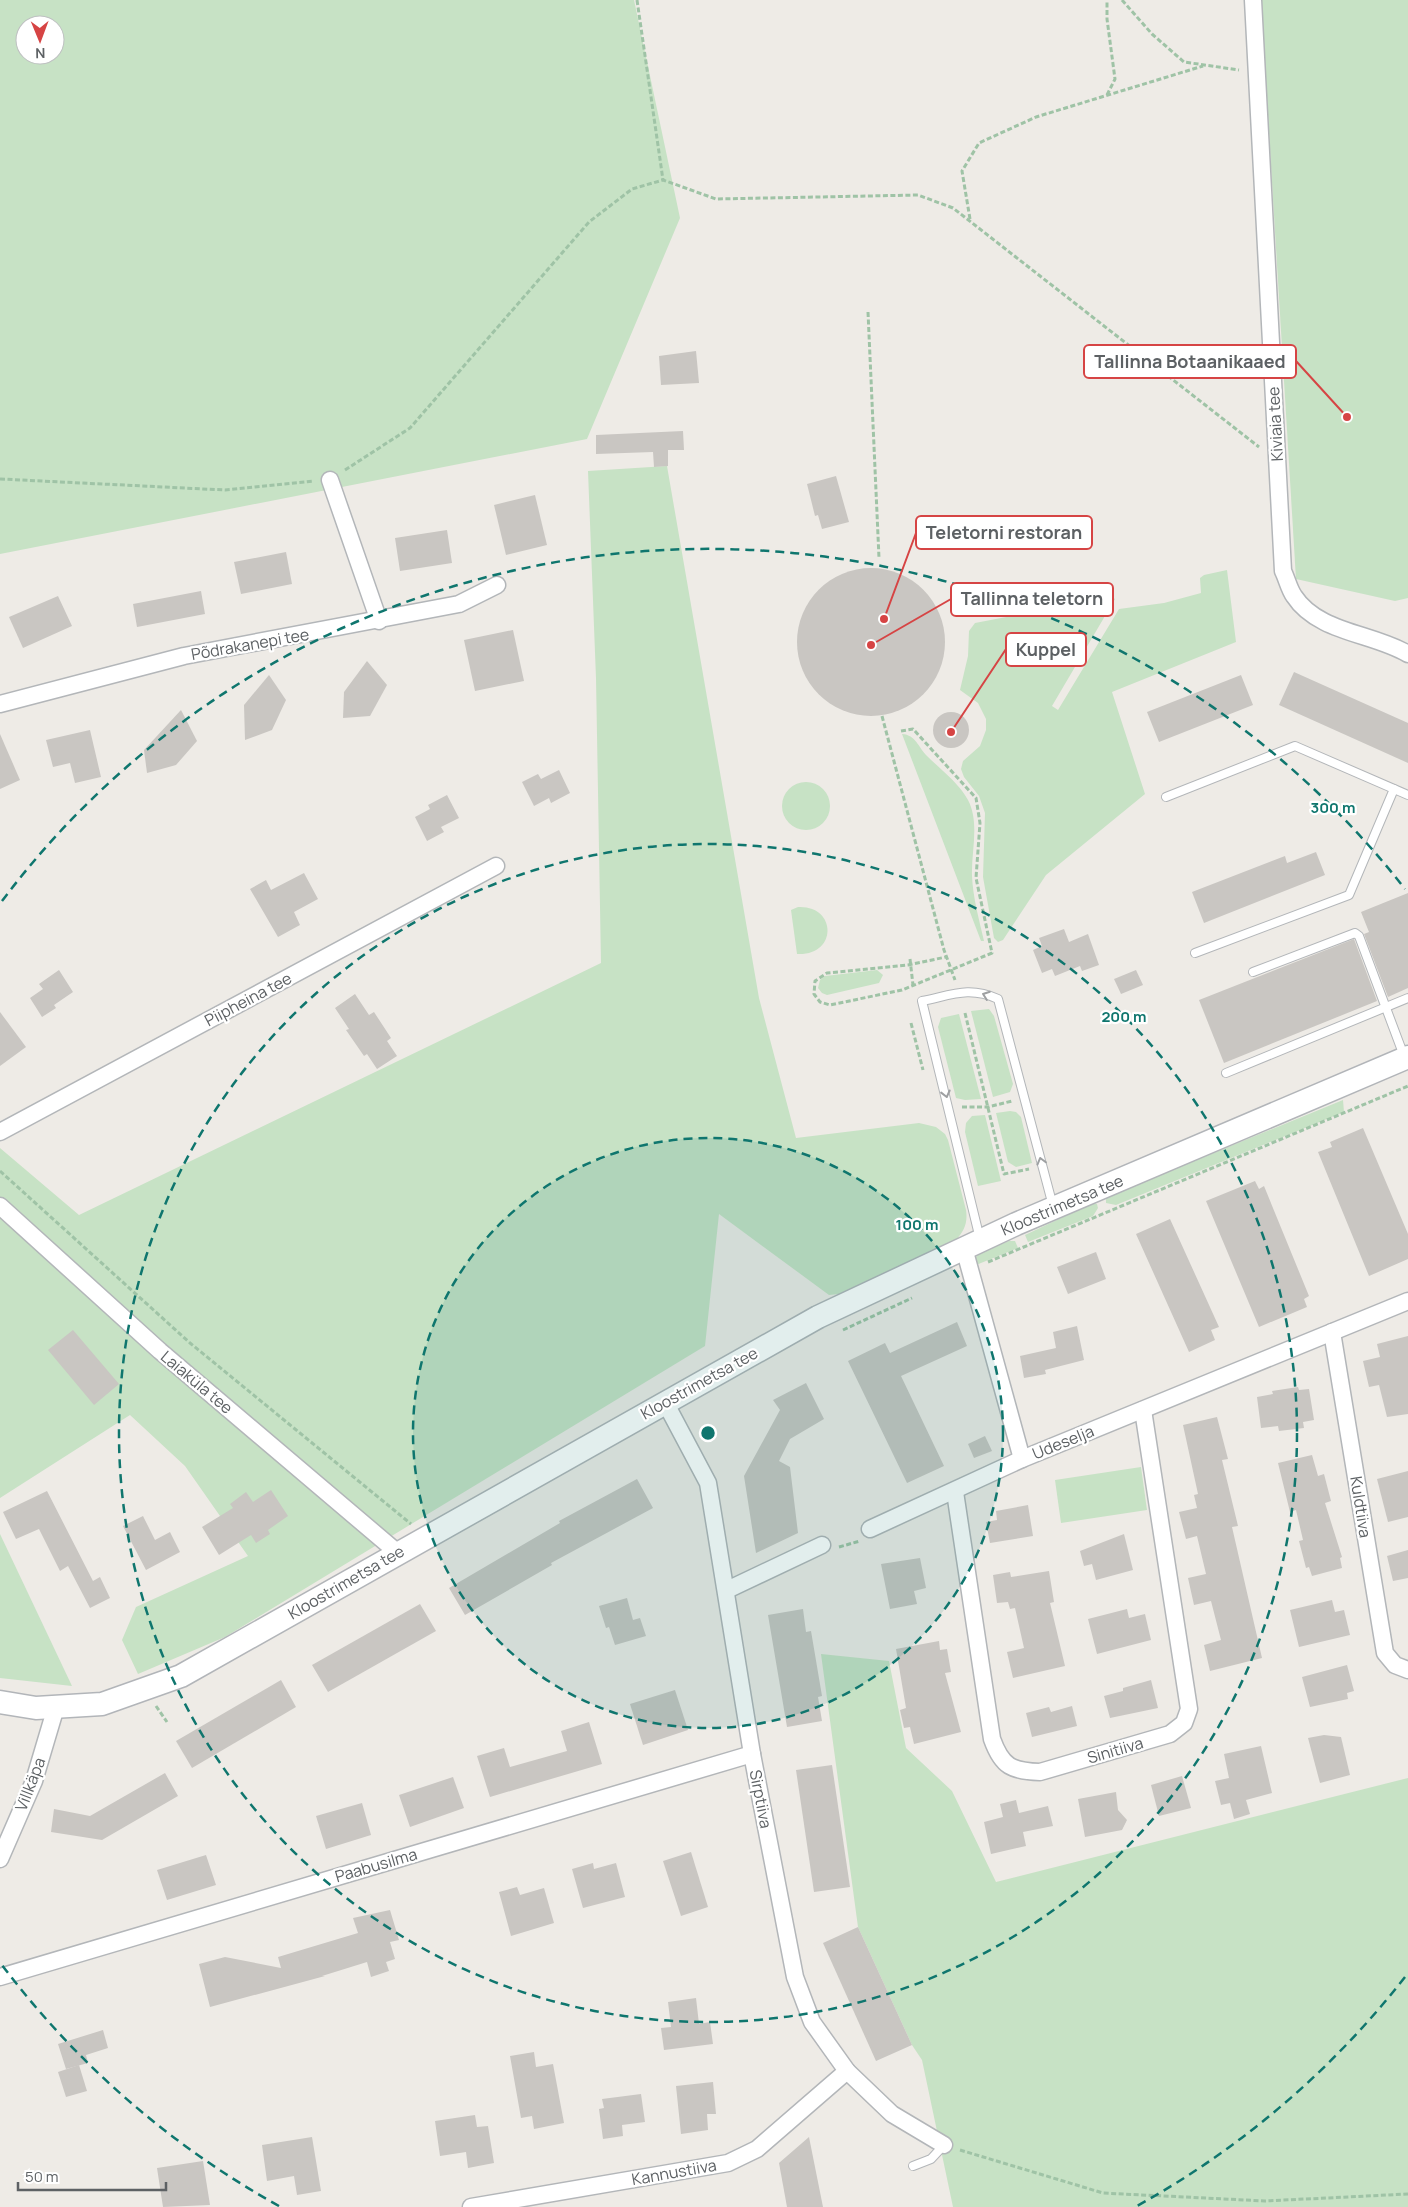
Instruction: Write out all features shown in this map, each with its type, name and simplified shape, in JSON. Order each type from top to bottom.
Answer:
[{"type":"main road","name":"Kloostrimetsa tee","points":[[0,1702],[36,1708],[102,1704],[181,1676],[818,1317],[972,1244],[1406,1058]]},
{"type":"street","name":"Kiviaia tee","points":[[1252,0],[1283,571],[1294,597],[1312,616],[1344,629],[1392,644],[1408,654]]},
{"type":"street","points":[[330,480],[379,620]]},
{"type":"street","name":"Põdrakanepi tee","points":[[0,704],[184,656],[459,604],[498,585]]},
{"type":"street","name":"Piipheina tee","points":[[0,1132],[496,866]]},
{"type":"street","name":"Laiaküla tee","points":[[0,1206],[160,1351],[398,1553]]},
{"type":"street","points":[[972,1244],[970,1270],[1022,1459]]},
{"type":"street","name":"Udeselja","points":[[870,1529],[955,1492],[1022,1459],[1408,1301]]},
{"type":"street","name":"Kuldtiiva","points":[[1332,1332],[1385,1654],[1395,1666],[1408,1670]]},
{"type":"street","name":"Sirptiiva","points":[[665,1402],[708,1483],[728,1590],[752,1754],[795,1977],[812,2022],[847,2071],[892,2114],[944,2145]]},
{"type":"street","name":"Sinitiiva","points":[[955,1492],[992,1740],[996,1752],[1006,1765],[1021,1772],[1040,1772],[1170,1734],[1184,1723],[1189,1709],[1143,1410]]},
{"type":"street","points":[[728,1590],[822,1545]]},
{"type":"street","name":"Villkäpa","points":[[0,1859],[34,1781],[56,1707]]},
{"type":"street","name":"Paabusilma","points":[[0,1977],[752,1754]]},
{"type":"street","name":"Kannustiiva","points":[[471,2207],[728,2163],[758,2149],[847,2071]]},
{"type":"lane","points":[[1166,797],[1295,746],[1408,795]]},
{"type":"lane","points":[[1195,953],[1349,895],[1394,789]]},
{"type":"lane","points":[[1253,972],[1355,933],[1359,936],[1406,1058]]},
{"type":"lane","points":[[972,1244],[922,1001],[960,993],[981,992],[998,999],[1054,1208]]},
{"type":"lane","points":[[1226,1073],[1408,998]]},
{"type":"lane","points":[[913,2166],[931,2160],[944,2145]]},
{"type":"path","points":[[637,0],[663,180]]},
{"type":"path","points":[[1107,0],[1107,19],[1115,79],[1107,96]]},
{"type":"path","points":[[1122,0],[1152,34],[1184,62],[1203,66],[1257,70]]},
{"type":"path","points":[[970,218],[962,171],[979,143],[1036,117],[1203,66]]},
{"type":"path","points":[[0,479],[224,490],[330,480],[410,428],[589,222],[632,189],[663,180],[716,199],[918,195],[954,208],[970,218],[1277,462]]},
{"type":"path","points":[[868,312],[879,558]]},
{"type":"path","points":[[882,716],[946,957],[955,980]]},
{"type":"path","points":[[901,731],[913,729],[976,798],[980,823],[976,878],[992,952],[950,968],[902,992],[830,1005],[820,1002],[813,990],[815,981],[827,974],[910,964],[946,957]]},
{"type":"path","points":[[910,959],[913,985]]},
{"type":"path","points":[[965,1013],[1004,1174],[1034,1168],[1044,1171]]},
{"type":"path","points":[[970,1270],[1408,1086]]},
{"type":"path","points":[[958,1106],[988,1107],[1025,1099]]},
{"type":"path","points":[[0,1171],[190,1343],[418,1530]]},
{"type":"path","points":[[835,1332],[850,1329],[919,1295]]},
{"type":"path","points":[[822,1545],[832,1549],[866,1540],[870,1529]]},
{"type":"path","points":[[146,1708],[163,1701]]},
{"type":"path","points":[[155,1704],[166,1722]]},
{"type":"path","points":[[944,2145],[1103,2193],[1265,2201],[1408,2194]]},
{"type":"green space","points":[[0,0],[634,0],[680,218],[587,439],[0,554]]},
{"type":"green space","points":[[1261,0],[1408,0],[1408,598],[1395,601],[1296,579]]},
{"type":"green space","points":[[667,466],[759,998],[796,1138],[919,1123],[936,1127],[945,1134],[948,1140],[966,1210],[965,1226],[956,1240],[839,1294],[829,1295],[719,1214],[705,1346],[225,1637],[138,1674],[122,1640],[136,1607],[248,1556],[185,1466],[130,1415],[0,1498],[0,1148],[79,1215],[601,963],[596,678],[588,471]]},
{"type":"green space","points":[[1227,570],[1236,642],[1112,692],[1145,794],[1046,875],[1003,940],[998,942],[994,938],[983,877],[985,813],[979,796],[964,777],[961,769],[963,761],[980,746],[986,730],[986,719],[978,703],[960,690],[968,656],[969,631],[975,623],[1112,597],[1115,599],[1052,706],[1058,710],[1119,609],[1164,603],[1201,593],[1200,578],[1204,575]]},
{"type":"green space","points":[[902,734],[914,739],[927,756],[964,794],[972,809],[974,818],[973,884],[976,909],[984,941],[981,941]]},
{"type":"green space","points":[[801,782],[811,782],[823,789],[830,801],[830,811],[823,823],[811,830],[801,830],[793,826],[786,819],[782,811],[782,801],[786,793],[793,786]]},
{"type":"green space","points":[[798,907],[811,909],[820,914],[826,922],[828,930],[826,939],[820,947],[810,952],[797,954],[791,910]]},
{"type":"green space","points":[[877,970],[883,975],[879,983],[827,995],[818,988],[820,980],[825,976]]},
{"type":"green space","points":[[989,1009],[994,1016],[1013,1084],[1010,1092],[993,1097],[971,1011]]},
{"type":"green space","points":[[959,1014],[981,1099],[965,1100],[956,1098],[938,1027],[941,1018]]},
{"type":"green space","points":[[1343,1100],[1344,1112],[1116,1205],[1106,1203],[1106,1198],[1111,1195]]},
{"type":"green space","points":[[1016,1112],[1021,1117],[1032,1163],[1016,1167],[1008,1162],[996,1113]]},
{"type":"green space","points":[[985,1115],[1001,1181],[978,1186],[965,1132],[966,1123],[972,1116]]},
{"type":"green space","points":[[1093,1203],[1097,1204],[1098,1208],[1093,1216],[1028,1242],[1025,1235]]},
{"type":"green space","points":[[1009,1241],[1015,1241],[1018,1248],[976,1265],[976,1257],[979,1253]]},
{"type":"green space","points":[[1141,1467],[1147,1510],[1061,1523],[1055,1480]]},
{"type":"green space","points":[[0,1534],[72,1686],[0,1678]]},
{"type":"green space","points":[[821,1654],[889,1661],[906,1748],[952,1791],[996,1882],[1408,1778],[1408,2207],[953,2207],[922,2060],[912,2045],[858,1927]]},
{"type":"building","points":[[696,351],[699,383],[661,385],[659,356]]},
{"type":"building","points":[[683,431],[684,450],[668,450],[668,466],[654,467],[653,452],[596,454],[596,435]]},
{"type":"building","points":[[836,476],[849,522],[822,529],[818,515],[815,516],[807,484]]},
{"type":"building","points":[[535,495],[547,545],[506,555],[494,505]]},
{"type":"building","points":[[447,530],[452,563],[400,571],[395,538]]},
{"type":"building","points":[[286,552],[292,584],[241,594],[234,562]]},
{"type":"building","points":[[871,568],[885,569],[899,574],[912,580],[923,590],[933,601],[939,614],[944,628],[944,656],[939,670],[933,683],[923,694],[912,704],[899,710],[885,715],[871,716],[857,715],[843,710],[830,704],[819,694],[809,683],[803,670],[798,656],[797,642],[798,628],[803,614],[809,601],[819,590],[830,580],[843,574],[857,569]]},
{"type":"building","points":[[201,591],[205,614],[137,627],[133,604]]},
{"type":"building","points":[[58,596],[72,626],[23,648],[9,617]]},
{"type":"building","points":[[513,630],[524,681],[475,691],[464,640]]},
{"type":"building","points":[[367,661],[387,685],[370,716],[343,718],[344,692]]},
{"type":"building","points":[[1294,672],[1408,723],[1408,763],[1279,705]]},
{"type":"building","points":[[269,675],[286,700],[272,730],[245,740],[244,705]]},
{"type":"building","points":[[1241,675],[1253,705],[1159,742],[1147,712]]},
{"type":"building","points":[[181,710],[197,741],[176,765],[147,773],[144,750]]},
{"type":"building","points":[[951,712],[964,717],[969,730],[964,743],[951,748],[938,743],[933,730],[938,717]]},
{"type":"building","points":[[90,730],[101,777],[75,783],[70,763],[53,767],[46,740]]},
{"type":"building","points":[[0,734],[20,780],[0,789]]},
{"type":"building","points":[[559,770],[570,793],[551,803],[549,798],[534,806],[522,782],[538,774],[541,779]]},
{"type":"building","points":[[447,795],[459,818],[441,827],[444,832],[427,841],[415,817],[430,809],[428,805]]},
{"type":"building","points":[[1316,852],[1325,875],[1204,923],[1192,892],[1285,856],[1287,863]]},
{"type":"building","points":[[304,873],[318,899],[294,912],[300,925],[278,937],[250,889],[266,880],[271,890]]},
{"type":"building","points":[[1408,893],[1408,988],[1388,997],[1364,934],[1369,932],[1361,912]]},
{"type":"building","points":[[1064,929],[1069,942],[1088,934],[1099,965],[1082,971],[1080,966],[1055,976],[1052,969],[1042,973],[1033,950],[1042,946],[1039,938]]},
{"type":"building","points":[[1354,939],[1377,1001],[1224,1063],[1199,1000]]},
{"type":"building","points":[[59,970],[73,992],[54,1005],[56,1008],[42,1017],[30,998],[43,989],[39,984]]},
{"type":"building","points":[[1136,970],[1143,985],[1121,994],[1114,979]]},
{"type":"building","points":[[355,994],[369,1015],[374,1012],[391,1038],[387,1041],[397,1056],[377,1069],[367,1054],[364,1056],[346,1030],[349,1029],[335,1008]]},
{"type":"building","points":[[0,1012],[26,1047],[0,1066]]},
{"type":"building","points":[[1363,1128],[1408,1234],[1408,1259],[1369,1276],[1318,1152],[1332,1147],[1330,1142]]},
{"type":"building","points":[[1255,1181],[1259,1189],[1264,1186],[1309,1296],[1304,1299],[1307,1307],[1259,1327],[1206,1201]]},
{"type":"building","points":[[1170,1219],[1219,1327],[1211,1330],[1215,1340],[1189,1352],[1136,1234]]},
{"type":"building","points":[[1096,1252],[1106,1279],[1068,1294],[1057,1267]]},
{"type":"building","points":[[957,1322],[967,1346],[901,1376],[944,1466],[907,1483],[848,1361],[885,1343],[890,1353]]},
{"type":"building","points":[[1077,1326],[1084,1360],[1045,1370],[1046,1374],[1024,1378],[1020,1356],[1056,1348],[1053,1332]]},
{"type":"building","points":[[73,1330],[119,1384],[94,1405],[48,1350]]},
{"type":"building","points":[[1408,1336],[1408,1414],[1387,1417],[1379,1385],[1369,1387],[1363,1361],[1380,1357],[1377,1344]]},
{"type":"building","points":[[806,1383],[824,1419],[790,1439],[779,1461],[790,1467],[798,1533],[756,1553],[744,1476],[780,1410],[773,1400]]},
{"type":"building","points":[[1298,1387],[1299,1390],[1309,1389],[1314,1420],[1303,1422],[1304,1428],[1279,1431],[1278,1426],[1261,1428],[1257,1397],[1273,1394],[1272,1391]]},
{"type":"building","points":[[1217,1417],[1228,1459],[1222,1460],[1238,1526],[1232,1527],[1262,1658],[1210,1671],[1204,1645],[1221,1640],[1211,1601],[1194,1605],[1188,1578],[1206,1574],[1197,1536],[1186,1539],[1179,1512],[1197,1508],[1194,1495],[1198,1494],[1183,1425]]},
{"type":"building","points":[[985,1436],[992,1451],[974,1458],[968,1444]]},
{"type":"building","points":[[1312,1455],[1318,1476],[1324,1474],[1331,1501],[1325,1503],[1342,1557],[1340,1558],[1342,1568],[1312,1576],[1309,1567],[1306,1568],[1299,1541],[1303,1540],[1296,1510],[1290,1512],[1278,1463]]},
{"type":"building","points":[[1408,1471],[1408,1517],[1388,1522],[1377,1479]]},
{"type":"building","points":[[637,1479],[653,1508],[551,1563],[552,1565],[465,1615],[449,1588],[560,1523],[559,1521]]},
{"type":"building","points":[[271,1490],[288,1516],[268,1530],[270,1534],[256,1543],[251,1535],[219,1555],[202,1527],[233,1508],[230,1504],[246,1492],[253,1502]]},
{"type":"building","points":[[47,1491],[93,1581],[100,1577],[110,1598],[90,1608],[68,1566],[60,1571],[39,1529],[16,1539],[3,1512]]},
{"type":"building","points":[[1028,1505],[1033,1536],[990,1543],[986,1522],[997,1520],[996,1511]]},
{"type":"building","points":[[143,1516],[155,1540],[170,1532],[180,1552],[146,1570],[123,1526]]},
{"type":"building","points":[[1124,1534],[1133,1570],[1096,1580],[1092,1564],[1084,1566],[1080,1551]]},
{"type":"building","points":[[1408,1550],[1408,1578],[1393,1581],[1387,1556]]},
{"type":"building","points":[[920,1558],[926,1588],[914,1591],[917,1604],[890,1609],[881,1564]]},
{"type":"building","points":[[1049,1571],[1054,1602],[1050,1603],[1065,1666],[1013,1678],[1007,1652],[1024,1648],[1015,1608],[1010,1609],[1008,1602],[997,1603],[993,1575],[1010,1572],[1011,1577]]},
{"type":"building","points":[[627,1598],[633,1620],[640,1618],[646,1636],[615,1645],[609,1627],[606,1628],[599,1606]]},
{"type":"building","points":[[1332,1600],[1335,1612],[1344,1610],[1350,1635],[1299,1647],[1290,1610]]},
{"type":"building","points":[[420,1604],[436,1631],[328,1692],[312,1665]]},
{"type":"building","points":[[803,1609],[806,1632],[811,1631],[822,1696],[818,1697],[822,1721],[787,1727],[768,1615]]},
{"type":"building","points":[[1127,1609],[1129,1618],[1145,1614],[1151,1640],[1097,1654],[1088,1619]]},
{"type":"building","points":[[939,1641],[940,1650],[947,1649],[951,1672],[945,1673],[961,1732],[914,1744],[910,1727],[904,1728],[900,1710],[906,1708],[896,1649]]},
{"type":"building","points":[[1347,1665],[1354,1691],[1347,1693],[1348,1699],[1310,1707],[1302,1677]]},
{"type":"building","points":[[281,1680],[296,1707],[192,1768],[176,1741]]},
{"type":"building","points":[[1151,1680],[1158,1708],[1110,1718],[1104,1696]]},
{"type":"building","points":[[675,1690],[688,1730],[643,1745],[630,1704]]},
{"type":"building","points":[[1072,1706],[1077,1726],[1032,1737],[1026,1713],[1049,1707],[1051,1712]]},
{"type":"building","points":[[589,1722],[602,1764],[490,1797],[477,1756],[504,1748],[510,1767],[567,1751],[561,1731]]},
{"type":"building","points":[[1324,1735],[1341,1737],[1350,1775],[1320,1783],[1308,1738]]},
{"type":"building","points":[[1261,1746],[1272,1793],[1246,1800],[1250,1814],[1234,1819],[1230,1803],[1221,1805],[1215,1781],[1229,1778],[1224,1754]]},
{"type":"building","points":[[832,1765],[850,1887],[814,1892],[796,1770]]},
{"type":"building","points":[[165,1773],[178,1796],[102,1840],[51,1832],[54,1809],[90,1816]]},
{"type":"building","points":[[1182,1776],[1191,1808],[1159,1816],[1151,1785]]},
{"type":"building","points":[[453,1777],[464,1808],[410,1827],[399,1795]]},
{"type":"building","points":[[1116,1792],[1118,1810],[1127,1820],[1122,1830],[1085,1837],[1078,1799]]},
{"type":"building","points":[[1016,1800],[1019,1813],[1048,1806],[1053,1826],[1023,1832],[1026,1846],[991,1854],[984,1822],[1003,1817],[1000,1804]]},
{"type":"building","points":[[362,1803],[371,1835],[326,1849],[316,1816]]},
{"type":"building","points":[[691,1852],[708,1907],[681,1916],[663,1861]]},
{"type":"building","points":[[206,1855],[216,1885],[167,1900],[157,1870]]},
{"type":"building","points":[[593,1863],[594,1869],[616,1863],[625,1897],[583,1908],[572,1869]]},
{"type":"building","points":[[517,1887],[520,1895],[544,1888],[554,1923],[511,1936],[499,1892]]},
{"type":"building","points":[[390,1910],[399,1940],[390,1942],[395,1959],[386,1962],[389,1971],[371,1977],[367,1962],[322,1976],[325,1976],[210,2007],[199,1964],[225,1957],[281,1968],[278,1957],[358,1933],[353,1918]]},
{"type":"building","points":[[858,1927],[912,2045],[876,2061],[823,1943]]},
{"type":"building","points":[[696,1998],[699,2024],[710,2022],[713,2044],[664,2050],[661,2028],[671,2027],[668,2002]]},
{"type":"building","points":[[103,2030],[108,2048],[86,2055],[88,2063],[66,2069],[58,2044]]},
{"type":"building","points":[[534,2052],[536,2067],[553,2064],[564,2123],[534,2129],[532,2116],[521,2118],[510,2056]]},
{"type":"building","points":[[79,2065],[87,2091],[66,2097],[58,2072]]},
{"type":"building","points":[[713,2082],[716,2114],[707,2114],[708,2130],[681,2134],[676,2086]]},
{"type":"building","points":[[641,2094],[645,2122],[622,2125],[623,2136],[603,2139],[599,2109],[604,2108],[602,2099]]},
{"type":"building","points":[[475,2115],[477,2127],[488,2126],[494,2163],[468,2168],[466,2152],[440,2156],[435,2121]]},
{"type":"building","points":[[312,2137],[321,2191],[297,2195],[294,2176],[267,2181],[262,2145]]},
{"type":"building","points":[[809,2137],[823,2207],[787,2207],[779,2163]]},
{"type":"building","points":[[203,2161],[210,2205],[163,2207],[157,2168]]},
{"type":"place","name":"Tallinna Botaanikaaed","points":[[1347,417]]},
{"type":"place","name":"Teletorni restoran","points":[[884,619]]},
{"type":"place","name":"Tallinna teletorn","points":[[871,645]]},
{"type":"place","name":"Kuppel","points":[[951,732]]}]
